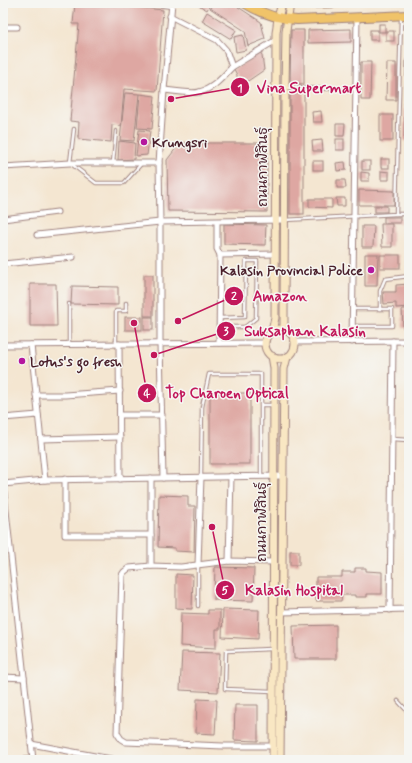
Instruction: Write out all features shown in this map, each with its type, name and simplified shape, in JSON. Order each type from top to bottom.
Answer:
[{"type":"main road","points":[[244,3],[264,13],[278,18],[288,19],[405,15]]},
{"type":"main road","points":[[286,3],[340,3]]},
{"type":"main road","name":"ถนนกาฬสินธุ์","points":[[272,331],[275,318],[276,40],[278,18],[286,3]]},
{"type":"main road","name":"ถนนกาฬสินธุ์","points":[[286,3],[288,19],[286,31],[285,88],[284,325],[287,330]]},
{"type":"main road","points":[[282,329],[291,333],[295,342],[292,352],[287,357],[276,358],[266,350],[266,338],[272,331],[282,329]]},
{"type":"main road","name":"ถนนกาฬสินธุ์","points":[[272,356],[274,368],[273,760]]},
{"type":"main road","name":"ถนนกาฬสินธุ์","points":[[280,760],[284,369],[287,357]]},
{"type":"street","points":[[163,478],[160,344],[159,163],[172,5]]},
{"type":"street","points":[[170,16],[217,40],[226,50],[232,66]]},
{"type":"street","points":[[352,342],[357,17]]},
{"type":"street","points":[[3,27],[17,27]]},
{"type":"street","points":[[164,90],[198,93],[209,88],[221,79],[232,66],[276,40]]},
{"type":"street","points":[[3,167],[70,164],[159,163]]},
{"type":"street","points":[[3,219],[57,212]]},
{"type":"street","points":[[37,235],[160,222],[284,220]]},
{"type":"street","points":[[217,222],[217,248],[220,255],[219,343]]},
{"type":"street","points":[[220,255],[275,254]]},
{"type":"street","points":[[3,264],[73,257]]},
{"type":"street","points":[[295,342],[409,341]]},
{"type":"street","points":[[390,610],[393,342]]},
{"type":"street","points":[[3,345],[265,343]]},
{"type":"street","points":[[118,344],[120,391],[120,479]]},
{"type":"street","points":[[31,345],[45,480]]},
{"type":"street","points":[[36,395],[65,395],[120,391]]},
{"type":"street","points":[[3,418],[38,415]]},
{"type":"street","points":[[120,415],[162,415]]},
{"type":"street","points":[[41,439],[120,437]]},
{"type":"street","points":[[230,561],[231,476]]},
{"type":"street","points":[[23,760],[33,759],[3,483],[65,479],[283,476]]},
{"type":"street","points":[[198,565],[201,477]]},
{"type":"street","points":[[151,478],[151,566]]},
{"type":"street","points":[[65,479],[65,535],[151,535]]},
{"type":"street","points":[[273,746],[126,742],[121,740],[117,733],[122,575],[124,572],[129,568],[151,566],[181,567],[230,561],[274,562]]},
{"type":"street","points":[[282,612],[409,609]]},
{"type":"street","points":[[3,677],[24,678]]},
{"type":"street","points":[[31,744],[115,760]]},
{"type":"lane","points":[[141,3],[172,5]]},
{"type":"lane","points":[[396,214],[405,15]]},
{"type":"lane","points":[[285,88],[356,88]]},
{"type":"lane","points":[[74,129],[70,164],[96,183],[124,183],[142,163]]},
{"type":"lane","points":[[113,163],[116,131]]},
{"type":"lane","points":[[284,220],[409,214]]},
{"type":"lane","points":[[219,318],[245,317],[246,261],[257,261],[256,318],[245,327],[219,327]]},
{"type":"lane","points":[[380,309],[380,291],[385,279],[409,276]]},
{"type":"lane","points":[[118,344],[116,311],[126,311],[126,303]]},
{"type":"lane","points":[[69,304],[69,345]]},
{"type":"lane","points":[[352,309],[392,308],[392,326],[352,326]]},
{"type":"lane","points":[[201,477],[202,407],[209,374],[261,374],[261,476]]},
{"type":"lane","points":[[261,405],[274,405]]},
{"type":"lane","points":[[392,439],[409,440]]},
{"type":"lane","points":[[198,565],[198,606]]},
{"type":"lane","points":[[273,691],[225,689],[226,650],[274,649]]},
{"type":"lane","points":[[398,701],[409,713]]},
{"type":"building","points":[[75,3],[96,3],[163,10],[157,91],[124,89],[121,126],[112,125],[111,142],[78,139],[79,122],[70,121],[79,24],[73,24]]},
{"type":"building","points":[[195,3],[211,3],[207,10]]},
{"type":"building","points":[[213,3],[232,3],[261,22],[265,39],[248,46],[245,31],[210,8]]},
{"type":"building","points":[[207,12],[236,30],[231,39],[202,21]]},
{"type":"building","points":[[379,24],[385,24],[385,32],[379,32]]},
{"type":"building","points":[[351,29],[351,42],[308,43],[308,30]]},
{"type":"building","points":[[291,30],[304,30],[304,84],[290,83]]},
{"type":"building","points":[[370,30],[378,30],[378,40],[370,40]]},
{"type":"building","points":[[386,31],[394,31],[394,41],[386,41]]},
{"type":"building","points":[[243,35],[246,50],[236,52],[234,37]]},
{"type":"building","points":[[260,52],[262,55],[264,70],[242,85],[234,69]]},
{"type":"building","points":[[406,60],[409,60],[409,97],[405,97]]},
{"type":"building","points":[[361,62],[371,62],[370,100],[361,100]]},
{"type":"building","points":[[387,63],[396,63],[396,100],[386,100]]},
{"type":"building","points":[[290,90],[304,90],[304,214],[290,214]]},
{"type":"building","points":[[125,93],[139,94],[134,141],[120,140]]},
{"type":"building","points":[[140,94],[155,96],[152,129],[137,128]]},
{"type":"building","points":[[405,104],[409,104],[409,142],[404,141]]},
{"type":"building","points":[[321,111],[322,122],[313,122],[312,112]]},
{"type":"building","points":[[380,115],[393,115],[393,141],[380,141]]},
{"type":"building","points":[[336,124],[345,124],[344,136],[336,136]]},
{"type":"building","points":[[139,130],[150,131],[147,155],[136,156]]},
{"type":"building","points":[[336,139],[344,139],[344,150],[336,150]]},
{"type":"building","points":[[322,140],[323,151],[313,151],[312,141]]},
{"type":"building","points":[[119,141],[135,143],[134,159],[118,160]]},
{"type":"building","points":[[180,143],[267,143],[267,212],[168,211],[167,160]]},
{"type":"building","points":[[381,159],[389,159],[389,168],[381,168]]},
{"type":"building","points":[[313,161],[323,161],[323,170],[313,170]]},
{"type":"building","points":[[362,161],[370,161],[370,170],[362,170]]},
{"type":"building","points":[[345,162],[346,170],[337,171],[336,163]]},
{"type":"building","points":[[381,171],[389,172],[389,180],[381,180]]},
{"type":"building","points":[[361,172],[369,173],[369,181],[361,181]]},
{"type":"building","points":[[337,180],[345,180],[346,188],[337,188]]},
{"type":"building","points":[[359,190],[394,191],[394,205],[359,205]]},
{"type":"building","points":[[336,198],[345,198],[345,206],[337,206]]},
{"type":"building","points":[[309,199],[332,199],[332,208],[309,207]]},
{"type":"building","points":[[375,206],[387,206],[387,212],[375,212]]},
{"type":"building","points":[[384,217],[400,217],[400,223],[384,223]]},
{"type":"building","points":[[224,224],[266,225],[265,245],[224,244]]},
{"type":"building","points":[[381,224],[392,224],[392,247],[382,247]]},
{"type":"building","points":[[362,226],[374,226],[373,247],[362,247]]},
{"type":"building","points":[[365,254],[378,254],[377,286],[365,286]]},
{"type":"building","points":[[380,255],[400,255],[400,268],[380,268]]},
{"type":"building","points":[[144,275],[153,275],[153,316],[144,316]]},
{"type":"building","points":[[30,284],[56,284],[57,326],[30,326]]},
{"type":"building","points":[[409,284],[409,307],[396,308],[396,303],[384,304],[383,292],[396,292],[396,285]]},
{"type":"building","points":[[72,286],[118,287],[118,305],[71,304]]},
{"type":"building","points":[[402,309],[409,309],[409,328],[403,328]]},
{"type":"building","points":[[125,317],[142,317],[142,330],[125,330]]},
{"type":"building","points":[[144,317],[153,317],[153,330],[144,330]]},
{"type":"building","points":[[210,393],[250,393],[250,464],[210,464]]},
{"type":"building","points":[[159,495],[188,496],[188,506],[195,506],[194,552],[175,551],[175,548],[158,547]]},
{"type":"building","points":[[290,551],[299,551],[299,565],[290,565]]},
{"type":"building","points":[[215,567],[254,568],[253,601],[214,600]]},
{"type":"building","points":[[355,568],[366,568],[366,571],[382,572],[382,594],[367,594],[367,597],[342,595],[341,601],[316,601],[316,577],[342,577],[342,572],[355,572]]},
{"type":"building","points":[[176,574],[193,575],[192,609],[176,608]]},
{"type":"building","points":[[223,609],[259,610],[258,639],[222,637]]},
{"type":"building","points":[[208,610],[220,610],[220,629],[216,629],[216,648],[180,646],[181,613],[208,614]]},
{"type":"building","points":[[336,625],[336,659],[294,659],[293,626]]},
{"type":"building","points":[[182,652],[220,653],[218,692],[180,690]]},
{"type":"building","points":[[197,699],[217,700],[215,734],[196,733]]},
{"type":"building","points":[[235,705],[258,705],[258,741],[234,740]]},
{"type":"place","name":"Vina Supermart","points":[[171,99]]},
{"type":"place","name":"Krungsri","points":[[144,142]]},
{"type":"place","name":"Kalasin Provincial Police","points":[[371,270]]},
{"type":"place","name":"Amazon","points":[[178,321]]},
{"type":"place","name":"Top Charoen Optical","points":[[134,323]]},
{"type":"place","name":"Suksaphan Kalasin","points":[[154,355]]},
{"type":"place","name":"Lotus's go fresh","points":[[22,361]]},
{"type":"place","name":"Kalasin Hospital","points":[[212,527]]}]
